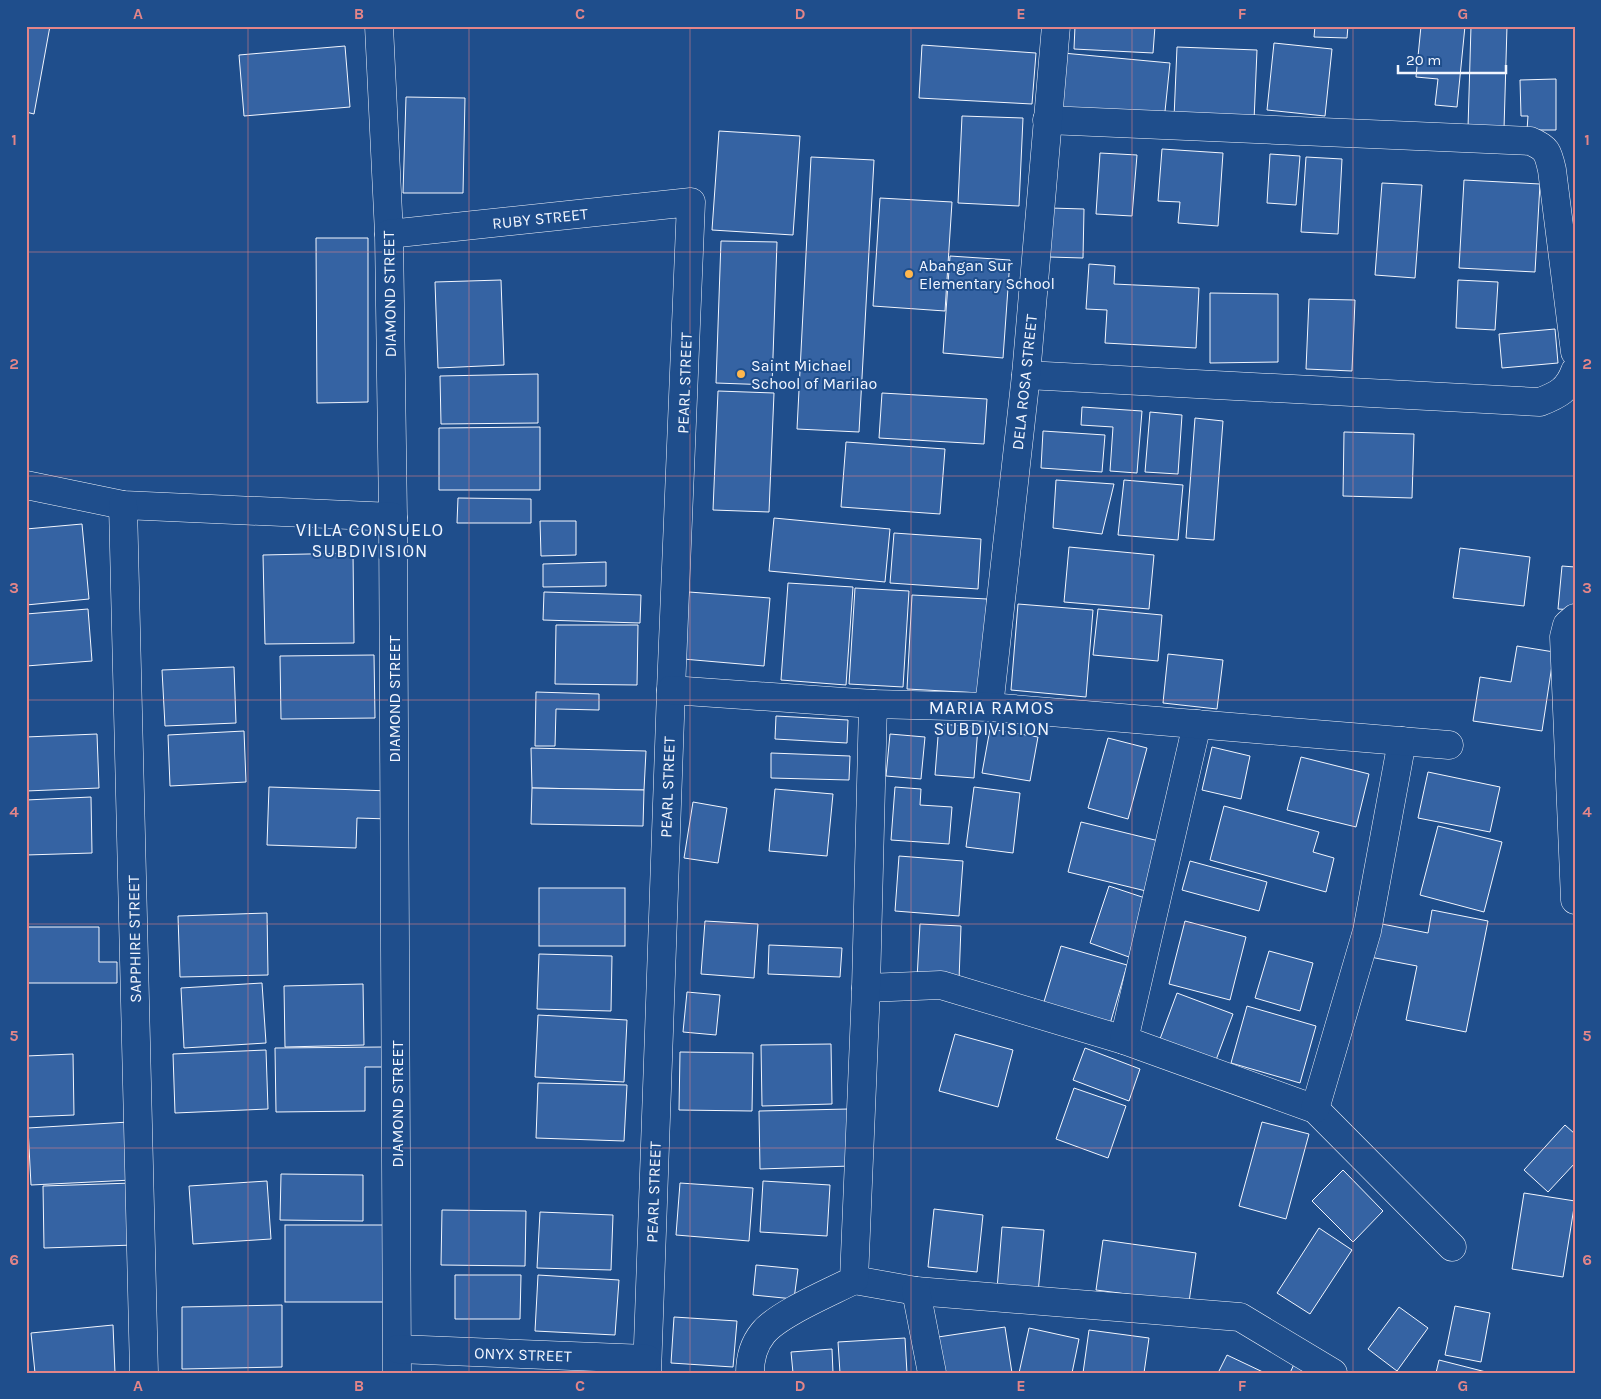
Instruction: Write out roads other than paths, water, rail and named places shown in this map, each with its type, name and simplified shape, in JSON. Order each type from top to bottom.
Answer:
[{"type":"street","name":"DIAMOND STREET","points":[[379,26],[389,234],[393,517],[398,1361]]},
{"type":"street","name":"DELA ROSA STREET","points":[[989,707],[1026,374],[1056,26]]},
{"type":"street","points":[[1048,120],[1530,141],[1542,146],[1549,156],[1552,170],[1575,352]]},
{"type":"street","name":"RUBY STREET","points":[[389,234],[691,202]]},
{"type":"street","name":"PEARL STREET","points":[[647,1366],[671,690],[691,202]]},
{"type":"street","points":[[1026,374],[1540,402],[1559,395],[1570,385],[1575,371]]},
{"type":"street","points":[[26,485],[123,505],[393,517]]},
{"type":"street","name":"SAPPHIRE STREET","points":[[123,505],[144,1373]]},
{"type":"street","points":[[1575,618],[1567,625],[1564,637],[1575,900]]},
{"type":"street","points":[[671,690],[873,704],[989,707],[1449,745]]},
{"type":"street","points":[[854,1280],[866,988],[873,704]]},
{"type":"street","points":[[1124,1040],[1197,724]]},
{"type":"street","points":[[1315,1109],[1367,931],[1402,741]]},
{"type":"street","points":[[866,988],[941,985],[1124,1040],[1315,1109],[1452,1247]]},
{"type":"street","points":[[750,1373],[754,1349],[763,1332],[778,1321],[854,1280],[916,1291],[1240,1317],[1333,1373]]},
{"type":"street","points":[[916,1291],[932,1373]]},
{"type":"street","name":"ONYX STREET","points":[[398,1361],[647,1366]]},
{"type":"place","name":"Abangan Sur Elementary School","points":[[909,274]]},
{"type":"place","name":"Saint Michael School of Marilao","points":[[741,374]]},
{"type":"district","name":"VILLA CONSUELO SUBDIVISION","points":[[370,540]]},
{"type":"district","name":"MARIA RAMOS SUBDIVISION","points":[[992,718]]}]
